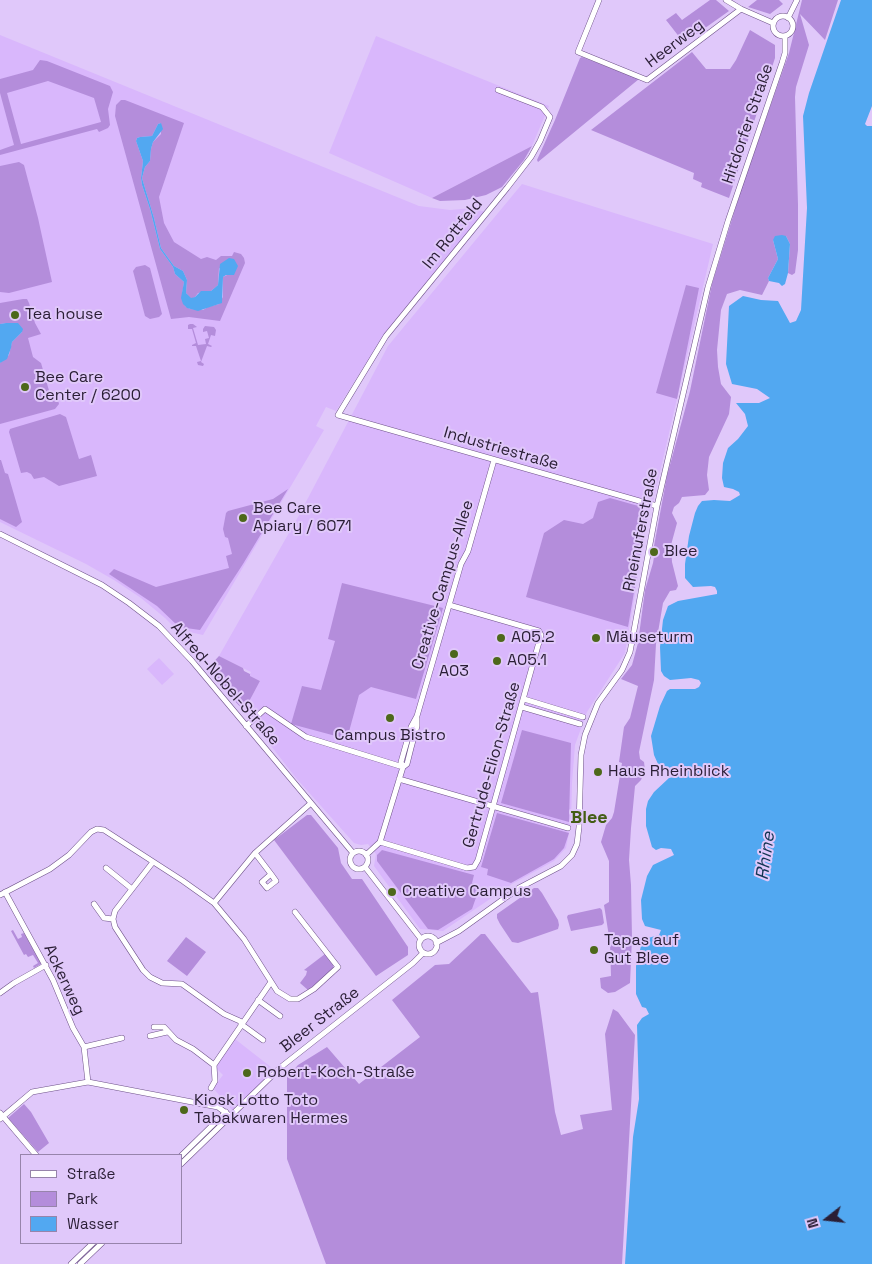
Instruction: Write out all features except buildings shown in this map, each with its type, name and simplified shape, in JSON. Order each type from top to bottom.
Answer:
[{"type":"street","name":"Heerweg","points":[[598,0],[578,52],[648,80],[741,9]]},
{"type":"street","points":[[726,0],[773,23]]},
{"type":"street","points":[[788,18],[797,0]]},
{"type":"street","points":[[777,17],[788,18],[793,23],[792,32],[785,37],[779,36],[774,32],[773,23],[777,17]]},
{"type":"street","name":"Hitdorfer Straße","points":[[728,219],[782,64],[785,53],[785,37]]},
{"type":"street","name":"Im Rottfeld","points":[[338,415],[386,336],[507,188],[531,157],[540,141],[550,117],[542,108],[498,90]]},
{"type":"street","name":"Rheinuferstraße","points":[[436,943],[464,927],[519,888],[561,866],[572,855],[578,840],[582,744],[594,712],[622,670],[630,652],[657,506],[708,287],[728,219]]},
{"type":"street","name":"Industriestraße","points":[[338,415],[657,506]]},
{"type":"street","name":"Creative-Campus-Allee","points":[[380,842],[403,767],[404,752],[411,728],[417,716],[461,564],[468,551],[494,460]]},
{"type":"street","name":"Alfred-Nobel-Straße","points":[[0,534],[102,585],[144,614],[178,645],[353,853]]},
{"type":"street","name":"Gertrude-Elion-Straße","points":[[380,842],[470,868],[474,867],[478,860],[541,637],[540,632],[449,605]]},
{"type":"street","points":[[524,699],[583,717]]},
{"type":"street","points":[[522,707],[580,724]]},
{"type":"street","points":[[246,726],[265,709],[306,737],[403,767]]},
{"type":"street","points":[[399,779],[568,828]]},
{"type":"street","points":[[214,903],[255,852],[310,803]]},
{"type":"street","points":[[2,893],[50,869],[69,855],[91,832],[104,830],[214,903],[244,939],[278,991],[290,999],[298,1000],[314,989],[338,967],[295,912]]},
{"type":"street","points":[[366,854],[380,842]]},
{"type":"street","points":[[360,851],[366,854],[368,860],[365,867],[358,869],[353,866],[350,860],[353,853],[360,851]]},
{"type":"street","points":[[255,852],[272,874]]},
{"type":"street","points":[[153,862],[115,912],[113,919],[115,927],[143,970],[150,977],[162,982],[182,984],[224,1014],[242,1023],[263,1040]]},
{"type":"street","points":[[365,867],[421,939]]},
{"type":"street","points":[[106,868],[132,889]]},
{"type":"street","name":"Ackerweg","points":[[2,893],[46,965],[73,1028],[84,1047],[88,1082]]},
{"type":"street","points":[[94,904],[104,918],[113,919]]},
{"type":"street","points":[[430,937],[436,943],[436,949],[428,954],[423,953],[419,948],[421,939],[430,937]]},
{"type":"street","name":"Bleer Straße","points":[[182,1155],[281,1067],[413,964],[423,953]]},
{"type":"street","points":[[0,993],[46,965]]},
{"type":"street","points":[[211,1088],[216,1081],[214,1065],[271,982]]},
{"type":"street","points":[[258,1000],[280,1016]]},
{"type":"street","points":[[154,1027],[164,1027],[167,1032],[214,1065]]},
{"type":"street","points":[[150,1036],[167,1032]]},
{"type":"street","points":[[84,1047],[122,1038]]},
{"type":"street","points":[[35,1154],[1,1116],[34,1091],[88,1082],[218,1108],[228,1114]]},
{"type":"street","name":"Bleer Straße","points":[[182,1163],[228,1114]]},
{"type":"street","points":[[192,1145],[192,1152]]},
{"type":"street","points":[[70,1264],[90,1246]]},
{"type":"street","points":[[80,1264],[90,1246]]},
{"type":"shaded area","points":[[0,35],[419,206],[450,210],[473,208],[485,212],[384,334],[336,411],[326,407],[316,426],[324,430],[203,635],[176,629],[141,598],[114,580],[86,564],[0,522]]},
{"type":"shaded area","points":[[376,36],[549,106],[532,146],[432,198],[329,153]]},
{"type":"shaded area","points":[[522,184],[713,244],[653,502],[648,516],[625,653],[587,712],[575,745],[571,823],[566,848],[554,861],[512,884],[443,931],[420,929],[374,866],[376,854],[368,844],[354,843],[296,778],[244,711],[260,681],[249,676],[251,672],[219,656],[298,517],[388,346]]},
{"type":"shaded area","points":[[159,658],[174,674],[162,685],[147,669]]},
{"type":"shaded area","name":"Robert-Koch-Straße","points":[[235,1039],[276,1071],[232,1110],[213,1088],[223,1075],[217,1069],[217,1065]]},
{"type":"green space","points":[[710,0],[716,0],[729,11],[684,43],[666,20],[676,13],[682,20]]},
{"type":"green space","points":[[757,0],[779,0],[783,4],[770,14],[748,7]]},
{"type":"green space","points":[[802,0],[838,0],[825,40],[800,14],[809,45],[796,87],[795,97],[798,250],[795,273],[792,275],[788,273],[790,244],[786,236],[773,240],[778,259],[762,295],[740,290],[727,294],[721,310],[717,350],[718,367],[721,384],[731,397],[729,414],[709,457],[707,475],[709,490],[705,495],[682,497],[672,513],[677,523],[671,545],[672,562],[678,586],[676,590],[670,591],[663,603],[656,644],[654,680],[639,752],[640,759],[644,762],[645,770],[641,780],[635,786],[631,828],[629,860],[632,938],[630,983],[615,992],[608,993],[601,988],[600,978],[611,976],[610,943],[604,905],[609,902],[609,861],[601,842],[606,825],[614,812],[622,763],[619,762],[624,727],[630,718],[638,686],[621,679],[632,665],[638,643],[645,590],[653,563],[654,546],[667,476],[690,391],[712,284],[742,187],[789,53]]},
{"type":"green space","points":[[750,30],[775,45],[775,58],[729,198],[701,187],[702,183],[693,179],[694,173],[591,130],[692,52],[706,69],[730,69]]},
{"type":"green space","points":[[582,57],[639,79],[538,162],[537,160]]},
{"type":"green space","points":[[40,60],[47,61],[110,86],[113,92],[108,109],[110,125],[108,128],[99,132],[97,129],[0,155],[0,150],[14,145],[0,93],[0,79],[33,70]],"holes":[[[48,81],[94,98],[101,122],[21,144],[7,93]]]},
{"type":"green space","points":[[121,100],[125,100],[184,123],[159,197],[164,223],[174,242],[201,259],[207,257],[216,260],[221,256],[232,256],[234,252],[241,254],[244,258],[245,263],[220,321],[189,317],[171,319],[115,116],[116,105]],"holes":[[[161,123],[161,134],[153,142],[150,161],[145,167],[142,178],[161,248],[174,266],[183,271],[187,280],[186,293],[191,299],[198,293],[211,291],[218,285],[219,268],[229,274],[223,277],[223,297],[219,304],[203,310],[190,309],[185,306],[182,295],[184,282],[175,274],[173,267],[160,249],[142,185],[141,178],[143,161],[136,141],[137,138],[152,136],[158,124]]]},
{"type":"green space","points":[[532,146],[524,160],[502,187],[486,195],[465,200],[440,201],[432,198]]},
{"type":"green space","points":[[19,162],[24,165],[52,282],[9,293],[0,292],[0,166]]},
{"type":"green space","points":[[145,265],[150,268],[162,314],[159,317],[150,319],[145,316],[133,271],[136,267]]},
{"type":"green space","points":[[686,285],[699,288],[677,399],[656,393]]},
{"type":"green space","points":[[27,299],[41,334],[28,338],[33,357],[41,363],[50,394],[58,400],[59,404],[55,409],[0,424],[0,363],[9,355],[12,342],[22,332],[6,323],[0,324],[0,303]]},
{"type":"green space","points":[[190,324],[197,327],[193,328],[198,345],[206,344],[205,339],[209,338],[207,331],[203,332],[205,326],[214,327],[216,330],[215,336],[211,335],[208,344],[212,346],[207,346],[201,362],[204,364],[203,366],[198,365],[197,362],[201,361],[196,346],[192,346],[196,343],[192,329],[188,329]]},
{"type":"green space","points":[[60,414],[66,417],[79,459],[91,455],[97,476],[59,486],[44,477],[34,479],[27,472],[21,473],[9,432],[10,429]]},
{"type":"green space","points":[[0,460],[5,473],[8,474],[22,522],[16,527],[0,519]]},
{"type":"green space","points":[[288,489],[243,564],[200,630],[179,627],[157,606],[109,574],[114,569],[156,587],[229,568],[226,556],[232,554],[228,538],[225,537],[223,529],[226,513],[273,499]]},
{"type":"green space","points":[[610,498],[642,507],[647,516],[628,627],[526,597],[544,533],[564,520],[583,524],[593,518],[598,502]]},
{"type":"green space","points":[[342,583],[443,608],[416,699],[371,687],[359,695],[347,739],[291,724],[302,686],[321,690],[335,641],[328,639]]},
{"type":"green space","points":[[219,656],[243,668],[250,676],[260,681],[244,711],[206,670]]},
{"type":"green space","points":[[522,730],[571,743],[569,822],[501,803]]},
{"type":"green space","points":[[497,813],[569,833],[564,848],[554,859],[511,883],[487,875],[488,869],[481,867]]},
{"type":"green space","points":[[307,815],[311,815],[338,848],[341,863],[352,879],[362,879],[408,947],[408,955],[376,976],[274,840]]},
{"type":"green space","points":[[382,850],[474,875],[472,883],[480,886],[472,909],[438,930],[428,929],[377,861],[377,855]]},
{"type":"green space","points":[[534,888],[538,888],[542,893],[558,920],[558,929],[518,943],[512,942],[500,924],[497,914]]},
{"type":"green space","points":[[600,908],[604,923],[602,925],[571,931],[568,915]]},
{"type":"green space","points":[[13,930],[18,939],[24,933],[41,964],[34,968],[33,966],[38,963],[33,955],[28,957],[26,954],[24,955],[11,931]]},
{"type":"green space","points":[[481,934],[485,934],[531,993],[538,992],[555,1112],[561,1135],[583,1129],[580,1115],[612,1110],[605,1034],[613,1009],[618,1012],[635,1035],[622,1264],[326,1264],[287,1159],[287,1077],[298,1065],[327,1047],[359,1084],[420,1037],[392,1000],[435,965],[449,964]]},
{"type":"green space","points":[[186,937],[206,952],[187,976],[167,961]]},
{"type":"green space","points":[[325,954],[333,965],[333,970],[308,990],[300,983],[306,975],[307,971],[304,970]]},
{"type":"green space","points":[[24,1104],[31,1112],[49,1143],[38,1152],[8,1118]]},
{"type":"water","name":"Rhine","points":[[841,0],[872,0],[872,106],[865,124],[872,126],[872,1264],[625,1264],[633,1137],[639,1099],[637,1025],[642,1018],[649,1014],[646,1008],[642,1007],[636,994],[636,966],[642,942],[659,935],[661,930],[645,926],[642,919],[641,900],[647,876],[653,865],[674,855],[671,849],[661,848],[656,850],[652,847],[646,826],[646,809],[648,801],[654,792],[669,778],[683,775],[685,772],[682,767],[675,766],[669,768],[658,764],[654,755],[651,736],[660,706],[667,691],[670,689],[695,689],[701,683],[699,680],[691,678],[670,680],[664,676],[661,671],[660,647],[663,620],[668,606],[678,601],[717,594],[715,587],[693,587],[685,578],[689,536],[695,513],[702,501],[730,501],[740,495],[739,492],[733,489],[724,487],[722,478],[723,463],[728,448],[748,426],[745,414],[736,403],[759,403],[770,398],[757,389],[732,384],[726,364],[729,306],[743,296],[778,301],[790,323],[796,321],[801,310],[807,208],[803,116]]},
{"type":"water","points":[[161,123],[163,129],[153,142],[150,161],[145,167],[142,178],[161,248],[174,266],[183,271],[187,280],[186,293],[191,298],[201,291],[211,291],[218,285],[220,264],[229,258],[234,259],[238,266],[234,275],[223,277],[222,303],[198,311],[187,308],[183,304],[181,298],[184,282],[175,274],[173,267],[160,249],[142,185],[141,178],[143,161],[136,141],[140,137],[152,136],[158,124]]},
{"type":"water","points":[[775,236],[786,236],[790,244],[788,273],[785,284],[782,286],[779,283],[769,281],[768,278],[778,259],[773,240]]},
{"type":"water","points":[[18,323],[23,329],[12,342],[7,359],[0,363],[0,324]]},
{"type":"place","name":"Tea house","points":[[15,315]]},
{"type":"place","name":"Bee Care Center / 6200","points":[[25,387]]},
{"type":"place","name":"Bee Care Apiary / 6071","points":[[243,518]]},
{"type":"place","name":"Blee","points":[[654,552]]},
{"type":"place","name":"A05.2","points":[[501,638]]},
{"type":"place","name":"Mäuseturm","points":[[596,638]]},
{"type":"place","name":"A03","points":[[454,654]]},
{"type":"place","name":"A05.1","points":[[497,661]]},
{"type":"place","name":"Campus Bistro","points":[[390,718]]},
{"type":"place","name":"Haus Rheinblick","points":[[598,772]]},
{"type":"place","name":"Creative Campus","points":[[392,892]]},
{"type":"place","name":"Tapas auf Gut Blee","points":[[594,950]]},
{"type":"place","name":"Robert-Koch-Straße","points":[[247,1073]]},
{"type":"place","name":"Kiosk Lotto Toto Tabakwaren Hermes","points":[[184,1110]]},
{"type":"district","name":"Blee","points":[[589,818]]}]
